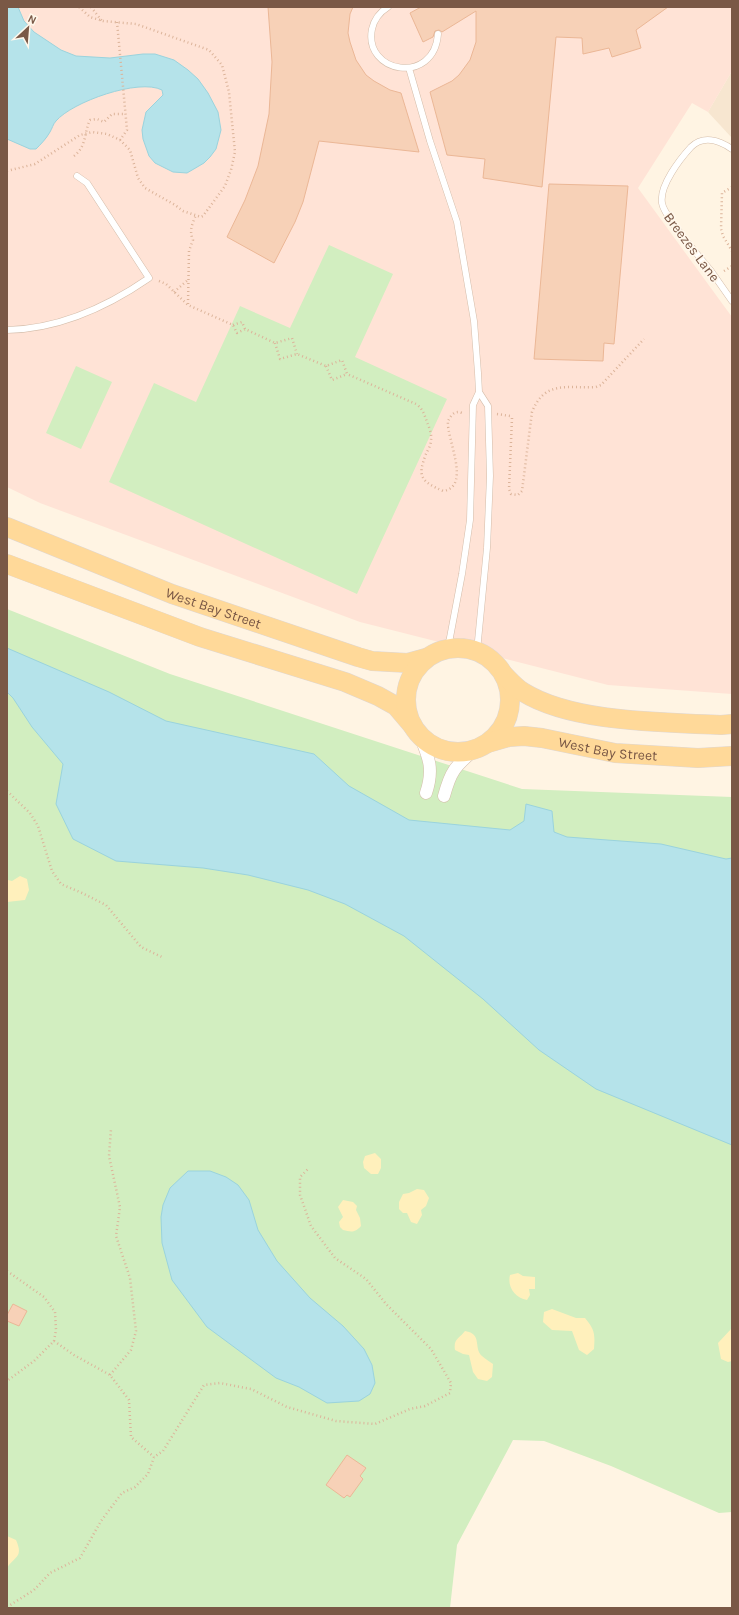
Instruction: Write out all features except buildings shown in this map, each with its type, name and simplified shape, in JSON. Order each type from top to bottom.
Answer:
[{"type":"main road","name":"West Bay Street","points":[[7,527],[172,594],[358,657],[372,661],[408,663],[426,658]]},
{"type":"main road","points":[[7,564],[200,637],[345,682],[378,696],[396,706],[429,743],[451,751],[463,752],[480,747],[495,737],[502,728],[508,716],[510,702],[510,693],[504,675]]},
{"type":"main road","points":[[417,731],[407,711],[406,694],[410,678],[426,658],[440,650],[448,648],[463,648],[477,651],[493,661],[504,675],[521,691],[539,700],[574,711],[643,721],[732,724]]},
{"type":"main road","name":"West Bay Street","points":[[480,747],[509,737],[524,736],[542,738],[615,753],[698,758],[732,756]]},
{"type":"street","points":[[417,731],[430,761],[430,781],[426,793]]},
{"type":"street","points":[[444,796],[450,775],[456,766],[480,747]]},
{"type":"lane","points":[[388,7],[378,16],[373,25],[371,35],[373,45],[378,55],[385,62],[394,67],[410,68],[424,62],[432,55],[438,34]]},
{"type":"lane","points":[[410,68],[430,141],[457,222],[474,321],[479,392],[488,406],[489,412],[490,500],[477,651]]},
{"type":"lane","name":"Breezes Lane","points":[[732,149],[715,140],[702,140],[694,144],[671,173],[663,190],[662,202],[666,214],[712,272],[732,301]]},
{"type":"lane","points":[[7,330],[43,326],[72,318],[99,308],[126,294],[149,278],[87,183],[76,176]]},
{"type":"lane","points":[[448,648],[462,574],[470,520],[472,405],[479,392]]},
{"type":"path","points":[[7,171],[35,164],[80,135],[92,132],[106,134],[120,140],[130,150],[138,178],[145,188],[183,211],[203,216],[216,200],[224,186],[231,170],[235,152],[229,92],[222,65],[209,50],[136,24],[103,21],[90,17],[79,7]]},
{"type":"path","points":[[91,7],[103,21]]},
{"type":"path","points":[[117,22],[127,130],[120,140]]},
{"type":"path","points":[[74,156],[79,152],[87,133],[90,120],[97,119],[104,122],[112,114],[126,114]]},
{"type":"path","points":[[732,187],[722,193],[721,229],[723,236],[732,251]]},
{"type":"path","points":[[188,305],[189,251],[194,240],[191,235],[191,228],[196,215]]},
{"type":"path","points":[[149,278],[166,284],[188,305],[233,325],[237,333],[245,329]]},
{"type":"path","points":[[174,292],[189,278]]},
{"type":"path","points":[[233,325],[242,322],[245,329],[275,343],[292,338],[297,354]]},
{"type":"path","points":[[489,412],[510,416],[512,418],[510,489],[511,494],[518,495],[522,491],[532,412],[536,401],[544,393],[560,387],[596,387],[601,385],[644,339]]},
{"type":"path","points":[[275,343],[280,359],[297,354],[326,366],[342,360],[347,374]]},
{"type":"path","points":[[326,366],[332,380],[347,374],[422,408],[431,435],[431,441],[421,466],[423,480],[427,484],[442,491],[451,488],[454,484],[458,470],[448,421],[452,414],[456,412],[461,412],[472,420]]},
{"type":"path","points":[[7,791],[30,813],[38,826],[52,871],[61,884],[106,905],[140,947],[162,957]]},
{"type":"path","points":[[110,1375],[131,1350],[136,1331],[130,1278],[116,1236],[120,1208],[109,1156],[111,1129]]},
{"type":"path","points":[[7,1607],[34,1590],[50,1573],[80,1558],[101,1521],[122,1493],[134,1488],[148,1474],[154,1457],[163,1451],[204,1385],[220,1383],[251,1389],[287,1407],[336,1421],[375,1424],[410,1409],[426,1406],[450,1393],[451,1383],[431,1349],[386,1304],[366,1279],[336,1258],[311,1226],[300,1195],[300,1177],[308,1169]]},
{"type":"path","points":[[7,1271],[44,1297],[55,1312],[56,1330],[54,1341],[34,1361],[7,1381]]},
{"type":"path","points":[[54,1341],[74,1355],[110,1375],[129,1400],[131,1437],[154,1457]]},
{"type":"shaded area","points":[[7,7],[732,7],[732,71],[708,112],[692,103],[638,188],[732,317],[732,694],[608,685],[360,622],[40,503],[7,487]]},
{"type":"shaded area","points":[[732,71],[732,138],[708,112]]},
{"type":"green space","points":[[329,245],[393,274],[355,357],[447,399],[357,594],[109,482],[154,383],[196,402],[240,306],[290,328]]},
{"type":"green space","points":[[76,366],[112,382],[81,449],[46,433]]},
{"type":"green space","points":[[7,609],[170,674],[522,789],[732,797],[732,1512],[719,1513],[611,1466],[544,1441],[513,1440],[457,1545],[450,1608],[7,1608]]},
{"type":"sand","points":[[7,876],[8,880],[12,881],[20,876],[27,879],[29,890],[25,900],[7,902]]},
{"type":"sand","points":[[375,1153],[381,1159],[381,1168],[378,1174],[371,1174],[364,1168],[363,1162],[365,1156]]},
{"type":"sand","points":[[417,1189],[424,1190],[429,1198],[426,1206],[421,1210],[422,1215],[417,1224],[411,1222],[407,1213],[403,1213],[399,1209],[399,1202],[403,1194]]},
{"type":"sand","points":[[343,1200],[353,1202],[357,1206],[356,1210],[360,1218],[361,1226],[355,1231],[343,1230],[340,1227],[339,1222],[343,1217],[338,1207]]},
{"type":"sand","points":[[518,1273],[523,1276],[535,1277],[535,1289],[529,1289],[530,1295],[527,1300],[519,1297],[511,1288],[509,1279],[510,1275]]},
{"type":"sand","points":[[552,1309],[576,1318],[585,1318],[594,1332],[594,1349],[587,1355],[579,1350],[572,1331],[552,1330],[543,1322],[544,1312]]},
{"type":"sand","points":[[732,1328],[732,1361],[728,1362],[721,1359],[718,1343]]},
{"type":"sand","points":[[465,1331],[474,1335],[479,1353],[493,1364],[492,1377],[487,1381],[478,1379],[473,1372],[469,1355],[455,1350],[456,1341]]},
{"type":"sand","points":[[7,1536],[16,1540],[19,1554],[7,1568]]},
{"type":"water","points":[[7,7],[18,7],[24,21],[34,32],[61,50],[76,56],[110,58],[155,54],[174,60],[198,79],[208,93],[218,112],[221,130],[216,149],[204,163],[187,173],[173,172],[155,163],[149,156],[143,139],[142,130],[146,112],[163,95],[162,90],[151,87],[138,87],[106,94],[76,106],[56,121],[47,137],[36,149],[30,149],[7,139]]},
{"type":"water","points":[[7,648],[109,692],[166,721],[314,754],[349,786],[409,820],[510,830],[524,821],[526,804],[552,811],[554,832],[567,837],[661,844],[726,859],[732,858],[732,1145],[596,1089],[539,1050],[483,999],[404,936],[345,904],[308,890],[248,875],[203,868],[116,861],[73,839],[56,804],[63,764],[32,727],[13,698],[7,692]]},
{"type":"water","points":[[188,1171],[210,1171],[226,1177],[238,1185],[249,1200],[258,1230],[277,1261],[310,1298],[343,1326],[364,1349],[372,1365],[375,1383],[370,1394],[359,1401],[327,1403],[299,1387],[276,1378],[207,1327],[172,1280],[162,1243],[161,1217],[163,1205],[170,1188]]}]
